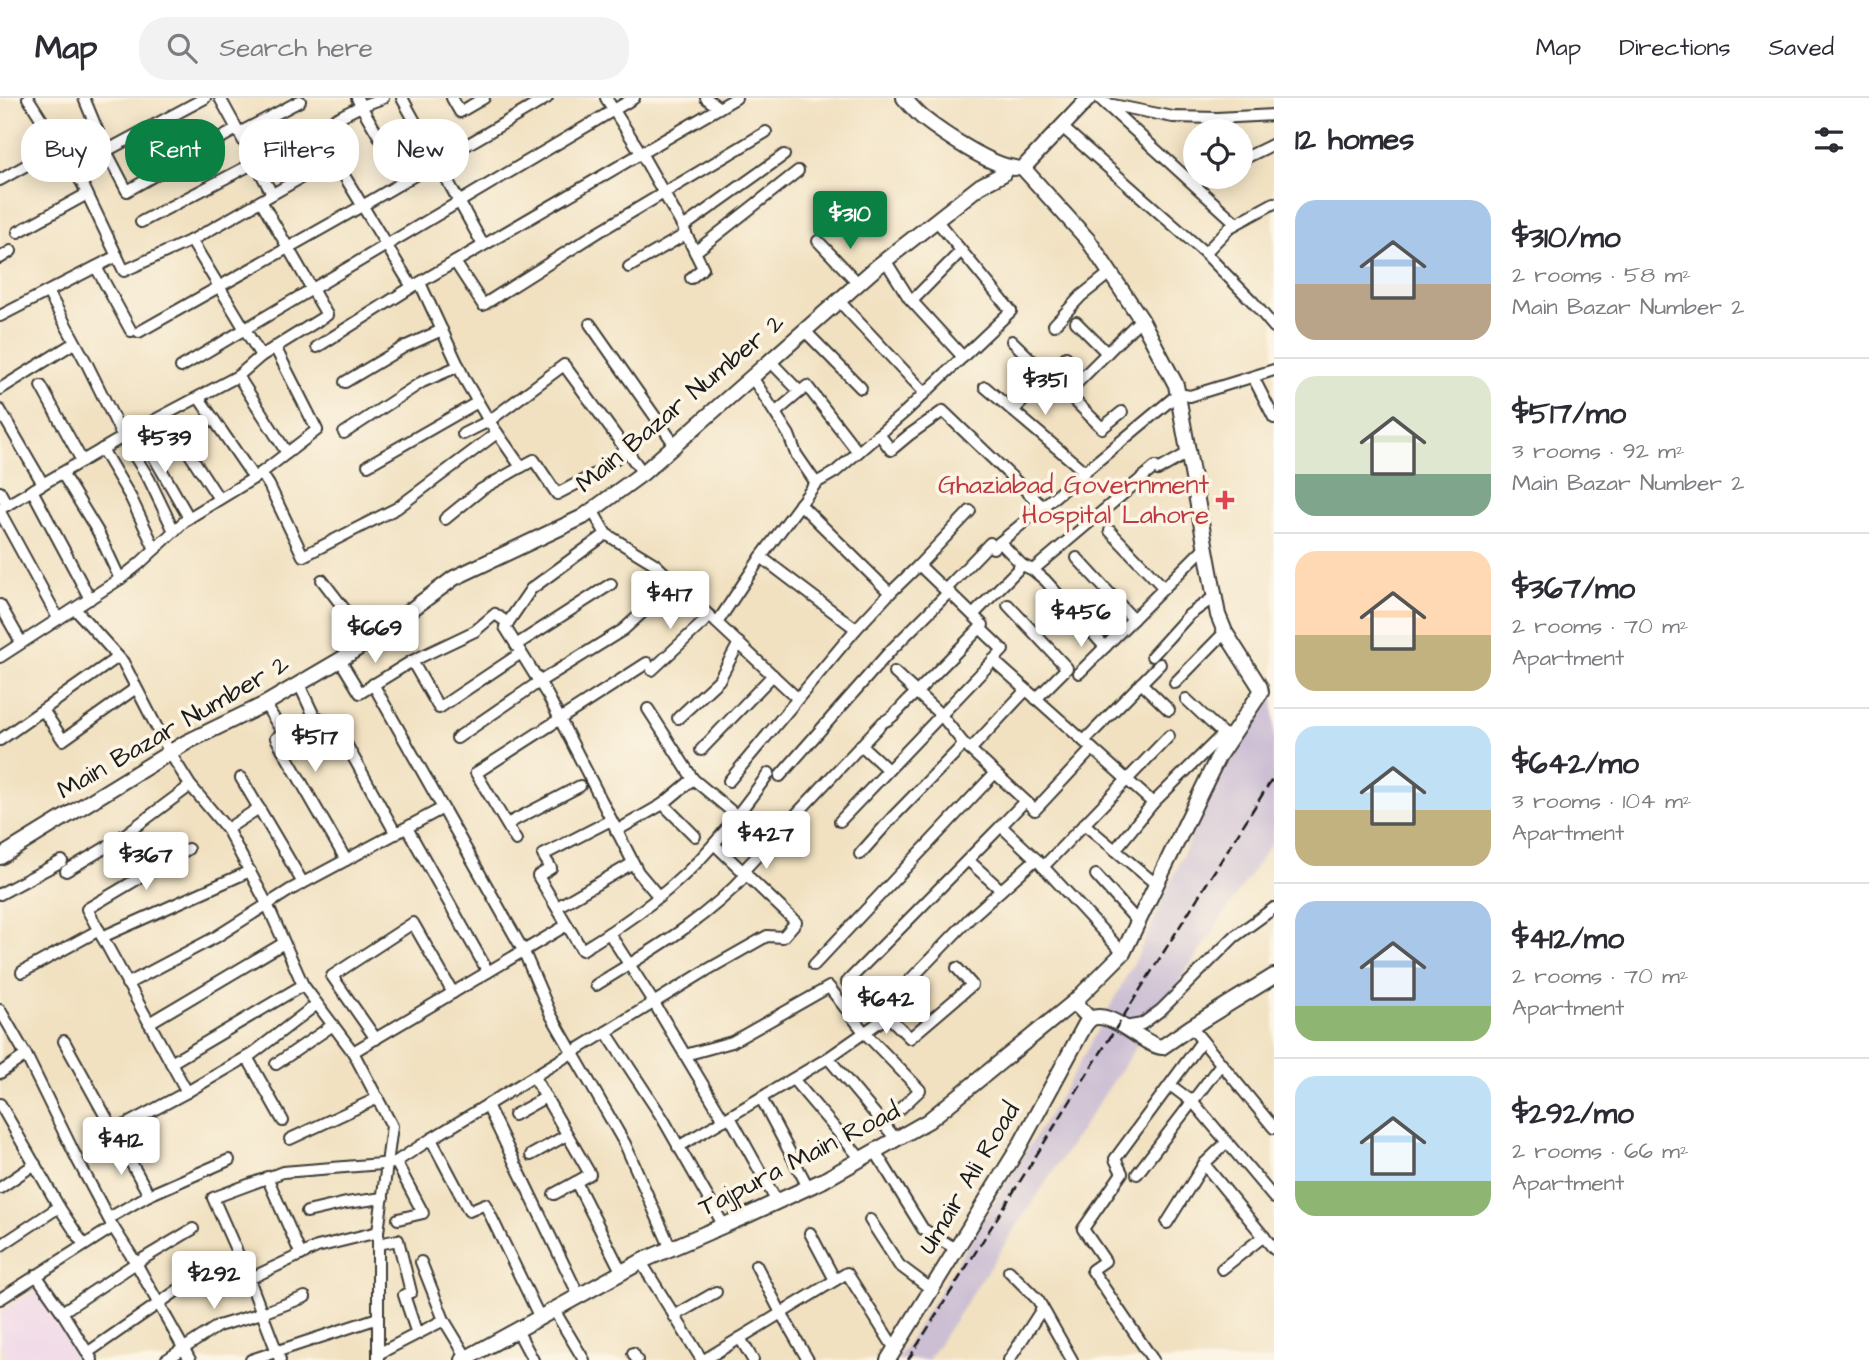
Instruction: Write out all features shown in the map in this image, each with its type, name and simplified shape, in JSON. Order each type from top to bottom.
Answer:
[{"type":"street","points":[[28,98],[41,119]]},
{"type":"street","points":[[84,98],[93,119]]},
{"type":"street","points":[[111,148],[205,98]]},
{"type":"street","points":[[220,98],[238,131]]},
{"type":"street","points":[[329,119],[359,102],[383,98]]},
{"type":"street","points":[[402,98],[414,119]]},
{"type":"street","points":[[452,98],[460,112],[484,98]]},
{"type":"street","points":[[469,144],[547,98]]},
{"type":"street","points":[[606,98],[641,153],[703,268],[691,278]]},
{"type":"street","points":[[181,366],[634,98]]},
{"type":"street","points":[[706,98],[719,108]]},
{"type":"street","points":[[317,347],[416,285],[736,98]]},
{"type":"street","points":[[904,98],[922,117],[977,152],[1006,167],[1023,168],[1088,240],[1141,319],[1176,385],[1214,597],[1225,632],[1175,683]]},
{"type":"street","points":[[1023,168],[1089,98]]},
{"type":"street","points":[[111,161],[127,191],[300,101]]},
{"type":"street","points":[[1102,101],[1173,117],[1217,118],[1274,114]]},
{"type":"street","points":[[1102,101],[1183,174]]},
{"type":"street","points":[[359,102],[373,126]]},
{"type":"street","points":[[1062,127],[1205,253],[1274,327]]},
{"type":"street","points":[[456,262],[483,305],[766,132]]},
{"type":"street","points":[[1253,153],[1274,144]]},
{"type":"street","points":[[629,267],[685,231],[784,155]]},
{"type":"street","points":[[80,182],[124,271],[191,240],[334,159],[386,246],[416,285],[478,402],[521,467]]},
{"type":"street","name":"Main Bazar Number 2","points":[[0,857],[187,742],[265,704],[340,660],[454,578],[583,517],[643,473],[885,260],[981,186],[1003,174],[1006,167]]},
{"type":"street","points":[[0,180],[21,168]]},
{"type":"street","points":[[141,222],[239,170]]},
{"type":"street","points":[[695,252],[798,171]]},
{"type":"street","points":[[266,182],[272,194]]},
{"type":"street","points":[[96,267],[135,331],[219,287],[403,182]]},
{"type":"street","points":[[449,182],[484,245]]},
{"type":"street","points":[[1199,189],[1236,223]]},
{"type":"street","points":[[18,232],[87,194]]},
{"type":"street","points":[[2,509],[123,437],[238,376],[261,356],[327,315],[261,201]]},
{"type":"street","points":[[1205,253],[1230,226],[1274,203]]},
{"type":"street","points":[[516,840],[476,773],[650,666],[714,619],[816,483],[835,472],[878,435],[1011,311],[936,220]]},
{"type":"street","points":[[191,240],[261,356]]},
{"type":"street","points":[[818,240],[858,283]]},
{"type":"street","points":[[0,258],[12,251]]},
{"type":"street","points":[[912,300],[961,251]]},
{"type":"street","points":[[0,316],[117,256]]},
{"type":"street","points":[[885,260],[912,300],[962,357]]},
{"type":"street","points":[[1054,325],[1081,296],[1110,273]]},
{"type":"street","points":[[48,292],[123,437],[149,479],[174,531]]},
{"type":"street","points":[[838,300],[925,393]]},
{"type":"street","points":[[1122,412],[1102,428],[1067,393],[1141,319]]},
{"type":"street","points":[[1076,322],[1107,353]]},
{"type":"street","points":[[590,324],[675,445]]},
{"type":"street","points":[[345,382],[404,347],[442,330]]},
{"type":"street","points":[[804,330],[861,388]]},
{"type":"street","points":[[1012,341],[1048,376]]},
{"type":"street","points":[[0,389],[74,343]]},
{"type":"street","points":[[0,657],[120,579],[189,518],[258,475],[317,430],[275,347]]},
{"type":"street","points":[[1013,411],[1066,357]]},
{"type":"street","points":[[770,360],[800,392]]},
{"type":"street","points":[[463,434],[489,421],[564,365],[643,473]]},
{"type":"street","points":[[344,433],[422,382],[459,366]]},
{"type":"street","points":[[1178,394],[1190,396],[1274,370]]},
{"type":"street","points":[[238,376],[287,453]]},
{"type":"street","points":[[752,377],[789,435],[796,454],[816,483]]},
{"type":"street","points":[[1253,377],[1274,418]]},
{"type":"street","points":[[41,386],[82,461]]},
{"type":"street","points":[[775,413],[807,386],[858,452]]},
{"type":"street","points":[[985,387],[1085,472]]},
{"type":"street","points":[[693,779],[663,804],[543,855],[551,868],[538,876],[582,950],[640,913],[714,844],[736,815],[990,543],[993,548],[1178,394]]},
{"type":"street","points":[[199,398],[258,475],[269,485],[303,556],[397,508],[497,433]]},
{"type":"street","points":[[368,465],[478,402]]},
{"type":"street","points":[[0,410],[43,484]]},
{"type":"street","points":[[878,435],[891,450],[943,411],[1042,507]]},
{"type":"street","points":[[165,416],[219,499]]},
{"type":"street","points":[[146,443],[189,518]]},
{"type":"street","points":[[102,449],[131,498],[155,549]]},
{"type":"street","points":[[445,519],[482,489],[534,460],[557,494],[599,472],[626,450]]},
{"type":"street","points":[[972,615],[1028,567],[1155,467],[1158,470],[1188,453]]},
{"type":"street","points":[[62,472],[98,532],[120,579]]},
{"type":"street","points":[[32,491],[90,599]]},
{"type":"street","points":[[0,492],[2,509],[58,618]]},
{"type":"street","points":[[800,504],[890,593]]},
{"type":"street","points":[[592,510],[606,534],[655,564],[797,698]]},
{"type":"street","points":[[729,781],[856,629],[971,511]]},
{"type":"street","points":[[1110,531],[1164,588]]},
{"type":"street","points":[[606,534],[531,589],[505,627],[560,719],[633,863],[645,883],[659,897]]},
{"type":"street","points":[[1000,542],[1045,580],[1106,646]]},
{"type":"street","points":[[1079,673],[1205,547]]},
{"type":"street","points":[[761,558],[856,629]]},
{"type":"street","points":[[1076,558],[1133,619]]},
{"type":"street","points":[[596,985],[692,925],[727,896],[861,745],[983,625],[919,565]]},
{"type":"street","points":[[322,580],[369,641]]},
{"type":"street","points":[[457,738],[539,682],[623,630],[675,583]]},
{"type":"street","points":[[412,661],[439,708],[611,584]]},
{"type":"street","points":[[894,672],[941,715],[967,747],[1035,810],[1141,684],[1189,615],[1214,597]]},
{"type":"street","points":[[0,605],[21,642]]},
{"type":"street","points":[[1008,605],[1067,668],[1036,699]]},
{"type":"street","points":[[75,609],[123,663],[190,786],[227,829],[267,904],[303,985],[354,1052],[392,1126],[391,1163],[378,1238],[378,1357]]},
{"type":"street","points":[[340,660],[360,693],[412,661],[475,631],[495,614],[508,623]]},
{"type":"street","points":[[840,821],[1003,650],[980,628]]},
{"type":"street","name":"Tajpura Main Road","points":[[465,1359],[640,1262],[778,1202],[928,1121],[1074,1002],[1123,953],[1227,735],[1261,692],[1225,632]]},
{"type":"street","points":[[678,718],[719,680],[739,643]]},
{"type":"street","points":[[0,740],[118,657]]},
{"type":"street","points":[[993,660],[1153,803]]},
{"type":"street","points":[[701,750],[772,675]]},
{"type":"street","points":[[299,684],[314,716],[335,724],[396,834]]},
{"type":"street","points":[[373,684],[524,952],[551,1015],[625,1144],[671,1249]]},
{"type":"street","points":[[1141,684],[1169,710]]},
{"type":"street","points":[[43,710],[63,740],[136,688]]},
{"type":"street","points":[[860,855],[891,818],[1026,690]]},
{"type":"street","points":[[1115,850],[1153,803],[1227,735],[1186,699]]},
{"type":"street","points":[[265,704],[283,733],[276,738],[346,860]]},
{"type":"street","points":[[648,709],[693,779],[736,815]]},
{"type":"street","points":[[957,968],[972,985],[910,1038],[881,1010],[970,918],[1084,824],[1169,736]]},
{"type":"street","points":[[861,745],[888,770]]},
{"type":"street","points":[[814,965],[995,773]]},
{"type":"street","points":[[241,778],[303,883]]},
{"type":"street","points":[[0,894],[116,842],[190,786]]},
{"type":"street","points":[[507,824],[580,786]]},
{"type":"street","points":[[847,982],[1024,801]]},
{"type":"street","points":[[663,804],[695,836]]},
{"type":"street","points":[[227,829],[259,808]]},
{"type":"street","points":[[127,984],[216,937],[303,883],[443,808]]},
{"type":"street","points":[[1084,824],[1157,885]]},
{"type":"street","points":[[1001,826],[1040,863],[1123,953]]},
{"type":"street","points":[[407,828],[488,972]]},
{"type":"street","points":[[278,1355],[249,1279],[213,1198],[283,1172],[391,1163],[707,970],[767,936],[783,937],[796,922],[714,844]]},
{"type":"street","points":[[187,1092],[87,909],[188,849]]},
{"type":"street","points":[[968,860],[1001,890]]},
{"type":"street","points":[[557,907],[633,863]]},
{"type":"street","points":[[22,972],[101,933],[250,871]]},
{"type":"street","points":[[1096,876],[1138,922]]},
{"type":"street","points":[[1125,1027],[1142,1024],[1161,1010],[1234,937],[1274,908]]},
{"type":"street","points":[[376,1039],[332,976],[413,923],[453,993]]},
{"type":"street","points":[[354,1052],[567,925]]},
{"type":"street","points":[[609,933],[778,1202]]},
{"type":"street","points":[[149,1023],[284,943]]},
{"type":"street","points":[[1074,1002],[1090,1019],[1098,1017],[1125,1027],[1154,1046],[1162,1047],[1274,976]]},
{"type":"street","points":[[171,1063],[303,985]]},
{"type":"street","points":[[685,1055],[732,1042],[829,987],[864,1032],[920,1090],[901,1108]]},
{"type":"street","points":[[114,1132],[247,1057],[317,1004]]},
{"type":"street","points":[[1,1013],[26,1055],[111,1222],[190,1360]]},
{"type":"street","points":[[678,1147],[828,1058],[888,1016]]},
{"type":"street","name":"Umair Ali Road","points":[[892,1354],[1019,1147],[1090,1019]]},
{"type":"street","points":[[276,1064],[333,1025]]},
{"type":"street","points":[[1191,1027],[1274,1128]]},
{"type":"street","points":[[606,1032],[663,1119],[724,1226]]},
{"type":"street","points":[[64,1041],[149,1195]]},
{"type":"street","points":[[1153,1360],[1092,1270],[1105,1261],[1083,1229],[1122,1173],[1115,1159],[1202,1041]]},
{"type":"street","points":[[0,1073],[26,1055]]},
{"type":"street","points":[[247,1057],[283,1121]]},
{"type":"street","points":[[828,1058],[896,1139]]},
{"type":"street","points":[[1137,1174],[1221,1064]]},
{"type":"street","points":[[534,1077],[590,1174],[554,1194]]},
{"type":"street","points":[[793,1079],[861,1159]]},
{"type":"street","points":[[1170,1085],[1193,1101],[1274,1198]]},
{"type":"street","points":[[514,1115],[546,1097]]},
{"type":"street","points":[[290,1139],[378,1098]]},
{"type":"street","points":[[761,1098],[808,1187]]},
{"type":"street","points":[[0,1104],[84,1245]]},
{"type":"street","points":[[487,1105],[579,1296]]},
{"type":"street","points":[[0,1130],[11,1123]]},
{"type":"street","points":[[531,1155],[567,1135]]},
{"type":"street","points":[[431,1139],[470,1211],[485,1204],[540,1318]]},
{"type":"street","points":[[1167,1223],[1204,1164],[1227,1142]]},
{"type":"street","points":[[875,1151],[923,1229],[956,1249]]},
{"type":"street","points":[[0,1299],[84,1245],[149,1195],[229,1160]]},
{"type":"street","points":[[391,1163],[423,1213],[398,1219]]},
{"type":"street","points":[[0,1188],[35,1164]]},
{"type":"street","points":[[1204,1164],[1274,1249]]},
{"type":"street","points":[[267,1177],[301,1255]]},
{"type":"street","points":[[576,1182],[622,1273]]},
{"type":"street","points":[[307,1212],[383,1198]]},
{"type":"street","points":[[0,1246],[59,1207]]},
{"type":"street","points":[[870,1220],[899,1265],[931,1289]]},
{"type":"street","points":[[62,1312],[193,1228]]},
{"type":"street","points":[[810,1233],[835,1280]]},
{"type":"street","points":[[1222,1269],[1264,1236]]},
{"type":"street","points":[[249,1279],[317,1247],[378,1238],[398,1240],[411,1292],[404,1295],[417,1334]]},
{"type":"street","points":[[421,1262],[444,1320],[465,1359]]},
{"type":"street","points":[[640,1262],[703,1360],[846,1273],[892,1354]]},
{"type":"street","points":[[756,1265],[808,1360]]},
{"type":"street","points":[[1009,1271],[1038,1300],[1072,1360]]},
{"type":"street","points":[[36,1276],[90,1356],[158,1303],[204,1272]]},
{"type":"street","points":[[674,1316],[716,1292]]},
{"type":"street","points":[[166,1360],[218,1326],[305,1297]]},
{"type":"street","points":[[1009,1360],[1042,1309]]},
{"type":"street","points":[[554,1310],[584,1360]]},
{"type":"street","points":[[251,1360],[278,1355],[378,1318]]},
{"type":"street","points":[[378,1357],[444,1320]]},
{"type":"street","points":[[517,1331],[533,1360]]},
{"type":"street","points":[[740,1338],[753,1360]]},
{"type":"shaded area","points":[[1274,685],[1274,839],[928,1360],[897,1360],[1072,1077],[1138,955],[1217,779]]},
{"type":"shaded area","points":[[36,1290],[85,1360],[8,1360],[0,1347],[0,1311]]},
{"type":"railway","points":[[908,1360],[1274,776]]},
{"type":"place","name":"Ghaziabad Government Hospital Lahore","points":[[1225,500]]}]
